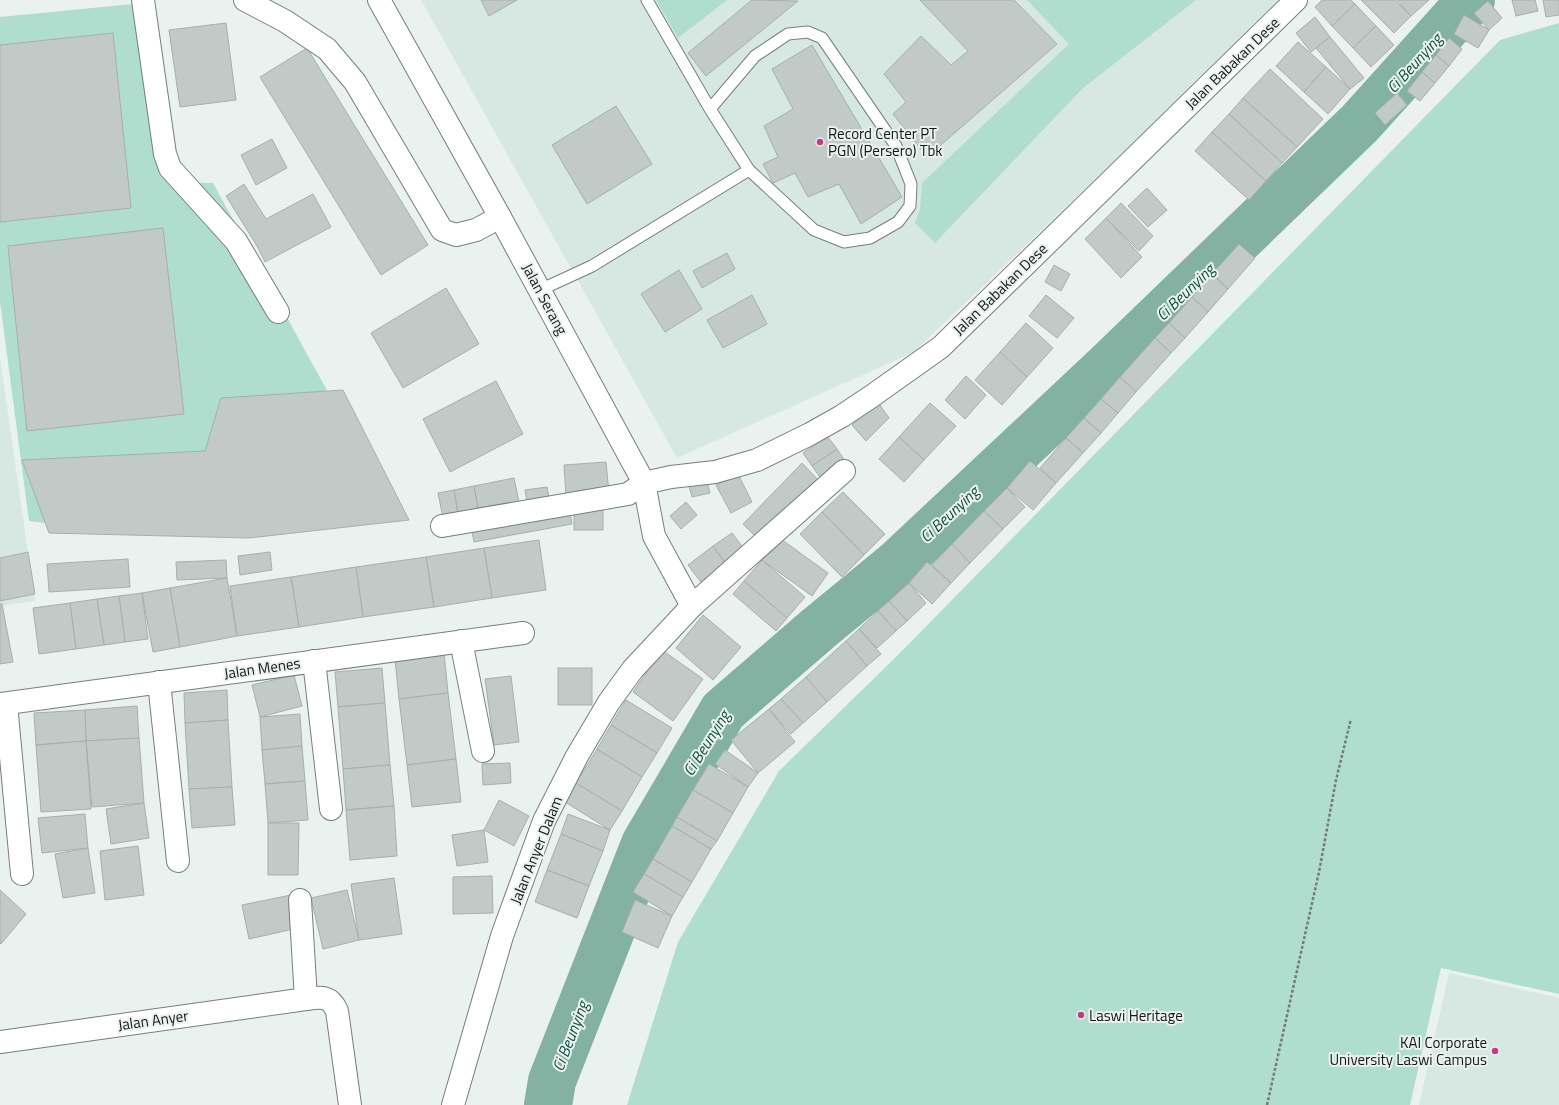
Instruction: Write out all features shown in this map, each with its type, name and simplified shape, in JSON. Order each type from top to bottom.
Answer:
[{"type":"street","points":[[143,0],[165,154],[170,168],[236,241],[278,312]]},
{"type":"street","points":[[245,0],[285,21],[327,49],[355,82],[442,230],[456,235],[476,230],[500,217]]},
{"type":"street","name":"Jalan Serang","points":[[379,0],[540,290],[644,484],[654,536],[692,606]]},
{"type":"street","name":"Jalan Babakan Dese","points":[[442,526],[628,494],[644,484],[671,477],[715,472],[757,460],[810,434],[842,416],[941,347],[1296,0]]},
{"type":"street","name":"Jalan Anyer Dalam","points":[[453,1105],[502,936],[544,821],[577,756],[609,702],[632,669],[692,606],[844,471]]},
{"type":"street","name":"Jalan Menes","points":[[3,704],[523,633]]},
{"type":"street","points":[[461,641],[483,751]]},
{"type":"street","points":[[314,661],[331,809]]},
{"type":"street","points":[[159,682],[178,861]]},
{"type":"street","points":[[3,704],[22,874]]},
{"type":"street","points":[[300,900],[306,998]]},
{"type":"street","name":"Jalan Anyer","points":[[0,1042],[306,998],[323,997],[330,1000],[334,1004],[337,1011],[350,1105]]},
{"type":"lane","points":[[647,0],[710,109],[749,170],[814,230],[844,242],[870,238],[898,222],[910,206],[911,184],[896,146],[822,38],[808,32],[788,34],[755,56],[710,109]]},
{"type":"lane","points":[[540,290],[592,266],[749,170]]},
{"type":"path","points":[[1267,1105],[1319,872],[1336,780],[1351,719]]},
{"type":"shaded area","points":[[421,0],[1282,0],[914,352],[677,458]]},
{"type":"shaded area","points":[[0,358],[35,601],[0,606]]},
{"type":"shaded area","name":"KAI Corporate University Laswi Campus","points":[[1449,973],[1559,998],[1559,1105],[1419,1105]]},
{"type":"green space","points":[[656,0],[727,0],[678,38]]},
{"type":"green space","points":[[1027,0],[1196,0],[1083,88],[935,243],[915,223],[920,209],[922,183],[1069,44]]},
{"type":"green space","points":[[153,2],[169,182],[213,183],[379,485],[120,532],[29,521],[0,302],[0,17]]},
{"type":"green space","points":[[1559,23],[1559,994],[1441,968],[1410,1105],[627,1105],[678,942],[779,771],[900,653],[1500,40]]},
{"type":"building","points":[[481,0],[517,0],[489,16]]},
{"type":"building","points":[[752,0],[798,1],[706,76],[688,53]]},
{"type":"building","points":[[920,0],[1014,0],[1057,44],[927,157],[893,114],[906,102],[884,74],[921,36],[951,65],[968,51]]},
{"type":"building","points":[[1322,0],[1351,0],[1355,4],[1332,26],[1315,7]]},
{"type":"building","points":[[1361,0],[1395,0],[1411,16],[1394,33]]},
{"type":"building","points":[[1397,0],[1429,0],[1411,16]]},
{"type":"building","points":[[1512,0],[1535,0],[1538,11],[1516,16]]},
{"type":"building","points":[[1543,0],[1559,0],[1559,15],[1546,17]]},
{"type":"building","points":[[1488,1],[1502,18],[1489,30],[1474,13]]},
{"type":"building","points":[[1355,4],[1376,26],[1353,48],[1332,26]]},
{"type":"building","points":[[1464,15],[1489,30],[1478,48],[1454,34]]},
{"type":"building","points":[[1315,17],[1330,37],[1311,52],[1296,33]]},
{"type":"building","points":[[226,23],[236,100],[180,107],[169,30]]},
{"type":"building","points":[[1376,26],[1394,45],[1371,67],[1353,48]]},
{"type":"building","points":[[113,33],[131,208],[0,222],[0,45]]},
{"type":"building","points":[[1330,37],[1364,78],[1350,89],[1316,48]]},
{"type":"building","points":[[1449,38],[1462,49],[1449,66],[1436,55]]},
{"type":"building","points":[[1298,42],[1326,67],[1304,92],[1276,66]]},
{"type":"building","name":"Record Center PT PGN (Persero) Tbk","points":[[812,45],[902,197],[861,224],[839,184],[808,197],[795,173],[773,183],[763,164],[778,157],[764,126],[793,109],[772,69]]},
{"type":"building","points":[[307,48],[428,245],[381,275],[260,77]]},
{"type":"building","points":[[1436,55],[1449,66],[1435,83],[1422,72]]},
{"type":"building","points":[[1326,67],[1350,89],[1328,114],[1304,92]]},
{"type":"building","points":[[1270,69],[1323,119],[1297,147],[1243,98]]},
{"type":"building","points":[[1422,72],[1435,83],[1420,101],[1407,91]]},
{"type":"building","points":[[1397,93],[1407,105],[1385,125],[1375,113]]},
{"type":"building","points":[[1243,98],[1297,147],[1282,163],[1229,114]]},
{"type":"building","points":[[616,106],[652,164],[587,204],[552,145]]},
{"type":"building","points":[[1229,114],[1282,163],[1266,181],[1212,132]]},
{"type":"building","points":[[1212,132],[1266,181],[1249,200],[1195,151]]},
{"type":"building","points":[[272,139],[287,168],[256,185],[241,155]]},
{"type":"building","points":[[244,184],[266,219],[313,194],[331,227],[265,262],[257,246],[226,196]]},
{"type":"building","points":[[1147,188],[1167,210],[1148,227],[1128,206]]},
{"type":"building","points":[[1121,203],[1153,236],[1139,251],[1106,218]]},
{"type":"building","points":[[1106,218],[1142,257],[1121,278],[1085,239]]},
{"type":"building","points":[[163,228],[184,414],[27,431],[8,246]]},
{"type":"building","points":[[1239,244],[1255,258],[1228,289],[1212,274]]},
{"type":"building","points":[[727,253],[735,269],[702,288],[693,271]]},
{"type":"building","points":[[1054,265],[1070,274],[1061,291],[1045,282]]},
{"type":"building","points":[[679,270],[702,309],[665,332],[641,294]]},
{"type":"building","points":[[1212,274],[1228,289],[1208,312],[1192,297]]},
{"type":"building","points":[[446,288],[479,344],[403,388],[371,333]]},
{"type":"building","points":[[752,295],[767,324],[723,348],[707,320]]},
{"type":"building","points":[[1046,295],[1074,318],[1057,338],[1029,316]]},
{"type":"building","points":[[1192,297],[1208,312],[1185,338],[1169,323]]},
{"type":"building","points":[[1026,323],[1053,348],[1027,377],[1000,352]]},
{"type":"building","points":[[1169,323],[1185,338],[1171,353],[1155,338]]},
{"type":"building","points":[[1155,338],[1171,353],[1136,392],[1120,377]]},
{"type":"building","points":[[1000,352],[1027,377],[1002,405],[975,380]]},
{"type":"building","points":[[966,376],[986,395],[965,419],[945,400]]},
{"type":"building","points":[[1120,377],[1136,392],[1118,413],[1101,399]]},
{"type":"building","points":[[496,381],[523,434],[450,472],[423,419]]},
{"type":"building","points":[[343,390],[409,520],[249,538],[49,533],[22,460],[205,451],[221,398]]},
{"type":"building","points":[[1101,399],[1118,413],[1101,433],[1084,418]]},
{"type":"building","points":[[878,402],[889,418],[866,441],[852,425]]},
{"type":"building","points":[[930,403],[956,426],[924,460],[899,437]]},
{"type":"building","points":[[1084,418],[1101,433],[1083,453],[1066,438]]},
{"type":"building","points":[[827,436],[837,449],[812,466],[803,453]]},
{"type":"building","points":[[899,437],[924,460],[904,482],[879,459]]},
{"type":"building","points":[[1066,438],[1083,453],[1056,483],[1040,468]]},
{"type":"building","points":[[837,449],[847,464],[824,483],[812,466]]},
{"type":"building","points":[[1030,461],[1056,483],[1033,510],[1007,488]]},
{"type":"building","points":[[606,462],[609,493],[566,496],[564,465]]},
{"type":"building","points":[[802,463],[818,480],[759,540],[743,524]]},
{"type":"building","points":[[738,474],[752,502],[731,513],[716,485]]},
{"type":"building","points":[[514,478],[520,507],[479,515],[474,486]]},
{"type":"building","points":[[706,478],[710,493],[692,497],[688,482]]},
{"type":"building","points":[[474,486],[479,515],[459,520],[454,490]]},
{"type":"building","points":[[547,487],[550,503],[528,507],[525,490]]},
{"type":"building","points":[[1007,488],[1025,507],[1003,529],[984,511]]},
{"type":"building","points":[[454,490],[459,520],[444,523],[438,493]]},
{"type":"building","points":[[843,492],[885,534],[864,555],[822,512]]},
{"type":"building","points":[[686,502],[697,515],[681,529],[670,516]]},
{"type":"building","points":[[569,508],[572,524],[474,542],[471,526]]},
{"type":"building","points":[[574,508],[603,508],[603,530],[574,530]]},
{"type":"building","points":[[984,511],[1003,529],[970,563],[952,544]]},
{"type":"building","points":[[822,512],[864,555],[842,577],[800,534]]},
{"type":"building","points":[[732,533],[747,553],[728,567],[713,546]]},
{"type":"building","points":[[778,537],[828,573],[812,596],[762,560]]},
{"type":"building","points":[[539,540],[546,590],[492,598],[484,548]]},
{"type":"building","points":[[952,544],[970,563],[951,583],[932,565]]},
{"type":"building","points":[[713,546],[728,567],[703,585],[688,565]]},
{"type":"building","points":[[484,548],[492,598],[434,607],[426,557]]},
{"type":"building","points":[[28,552],[35,594],[0,601],[0,558]]},
{"type":"building","points":[[270,552],[272,570],[240,575],[238,556]]},
{"type":"building","points":[[426,557],[434,607],[363,617],[356,567]]},
{"type":"building","points":[[128,559],[130,587],[49,592],[47,564]]},
{"type":"building","points":[[226,560],[227,578],[177,580],[176,562]]},
{"type":"building","points":[[762,560],[805,597],[787,618],[744,581]]},
{"type":"building","points":[[927,562],[951,583],[932,604],[909,583]]},
{"type":"building","points":[[356,567],[363,617],[299,627],[291,577]]},
{"type":"building","points":[[291,577],[299,627],[237,636],[230,586]]},
{"type":"building","points":[[227,578],[237,636],[180,647],[170,588]]},
{"type":"building","points":[[744,581],[787,618],[776,631],[733,594]]},
{"type":"building","points":[[909,583],[926,603],[907,621],[889,601]]},
{"type":"building","points":[[170,588],[180,647],[153,652],[142,593]]},
{"type":"building","points":[[142,593],[148,639],[125,642],[119,596]]},
{"type":"building","points":[[119,596],[125,642],[104,645],[97,599]]},
{"type":"building","points":[[97,599],[104,645],[76,649],[70,603]]},
{"type":"building","points":[[889,601],[907,621],[896,631],[878,611]]},
{"type":"building","points":[[70,603],[76,649],[39,654],[33,608]]},
{"type":"building","points":[[0,604],[2,604],[13,662],[0,664]]},
{"type":"building","points":[[878,611],[896,631],[877,648],[859,629]]},
{"type":"building","points":[[703,615],[741,647],[713,680],[676,648]]},
{"type":"building","points":[[859,629],[881,654],[867,666],[846,641]]},
{"type":"building","points":[[846,641],[867,666],[827,702],[806,677]]},
{"type":"building","points":[[662,650],[703,679],[673,721],[633,692]]},
{"type":"building","points":[[444,653],[448,693],[399,699],[395,659]]},
{"type":"building","points":[[382,668],[385,703],[338,707],[335,672]]},
{"type":"building","points":[[558,668],[592,668],[592,705],[558,705]]},
{"type":"building","points":[[294,675],[302,706],[260,717],[252,685]]},
{"type":"building","points":[[511,676],[519,742],[494,745],[485,679]]},
{"type":"building","points":[[806,677],[827,702],[803,723],[781,699]]},
{"type":"building","points":[[227,690],[228,720],[185,723],[184,693]]},
{"type":"building","points":[[448,693],[456,759],[407,765],[399,699]]},
{"type":"building","points":[[781,699],[803,723],[791,734],[769,709]]},
{"type":"building","points":[[626,700],[672,728],[657,753],[611,725]]},
{"type":"building","points":[[385,703],[390,765],[343,769],[338,707]]},
{"type":"building","points":[[137,706],[139,738],[86,741],[85,710]]},
{"type":"building","points":[[769,709],[795,742],[758,773],[731,740]]},
{"type":"building","points":[[85,710],[86,741],[36,745],[34,713]]},
{"type":"building","points":[[300,714],[302,746],[262,750],[260,717]]},
{"type":"building","points":[[228,720],[232,787],[189,789],[185,723]]},
{"type":"building","points":[[611,725],[657,753],[642,777],[597,749]]},
{"type":"building","points":[[139,738],[144,803],[92,807],[86,741]]},
{"type":"building","points":[[86,741],[91,809],[41,812],[36,745]]},
{"type":"building","points":[[302,746],[305,781],[265,784],[262,750]]},
{"type":"building","points":[[597,749],[642,777],[622,811],[576,783]]},
{"type":"building","points":[[725,750],[758,773],[748,787],[715,764]]},
{"type":"building","points":[[456,759],[461,802],[412,807],[407,765]]},
{"type":"building","points":[[510,763],[511,783],[483,785],[482,764]]},
{"type":"building","points":[[709,764],[748,787],[733,813],[693,790]]},
{"type":"building","points":[[390,765],[394,806],[346,810],[343,769]]},
{"type":"building","points":[[305,781],[308,820],[268,823],[265,784]]},
{"type":"building","points":[[576,783],[622,811],[610,830],[565,802]]},
{"type":"building","points":[[232,787],[235,825],[192,828],[189,789]]},
{"type":"building","points":[[693,790],[733,813],[717,841],[677,817]]},
{"type":"building","points":[[499,800],[529,816],[514,846],[484,830]]},
{"type":"building","points":[[144,803],[149,838],[111,844],[106,809]]},
{"type":"building","points":[[394,806],[397,856],[350,860],[346,810]]},
{"type":"building","points":[[85,814],[88,848],[42,853],[38,818]]},
{"type":"building","points":[[568,814],[610,830],[603,851],[561,834]]},
{"type":"building","points":[[677,817],[717,841],[711,849],[672,826]]},
{"type":"building","points":[[268,823],[299,823],[298,875],[268,875]]},
{"type":"building","points":[[672,826],[711,849],[692,882],[653,859]]},
{"type":"building","points":[[484,830],[488,862],[457,866],[452,835]]},
{"type":"building","points":[[561,834],[603,851],[589,886],[547,870]]},
{"type":"building","points":[[138,846],[144,895],[105,900],[100,851]]},
{"type":"building","points":[[88,848],[95,893],[63,898],[55,854]]},
{"type":"building","points":[[653,859],[692,882],[683,897],[644,874]]},
{"type":"building","points":[[547,870],[589,886],[577,918],[535,902]]},
{"type":"building","points":[[644,874],[683,897],[672,916],[633,892]]},
{"type":"building","points":[[492,876],[493,913],[453,914],[453,877]]},
{"type":"building","points":[[394,878],[402,934],[359,940],[351,884]]},
{"type":"building","points":[[0,890],[26,914],[1,944],[0,943]]},
{"type":"building","points":[[347,890],[359,940],[323,949],[311,898]]},
{"type":"building","points":[[291,895],[298,928],[249,939],[242,905]]},
{"type":"building","points":[[635,900],[672,916],[658,948],[622,932]]},
{"type":"waterway","name":"Ci Beunying","points":[[548,1105],[552,1081],[645,844],[723,711],[819,628],[898,563],[1108,366],[1360,123],[1471,0]]},
{"type":"place","name":"Record Center PT PGN (Persero) Tbk","points":[[820,142]]},
{"type":"place","name":"Laswi Heritage","points":[[1081,1015]]},
{"type":"place","name":"KAI Corporate University Laswi Campus","points":[[1495,1051]]}]
